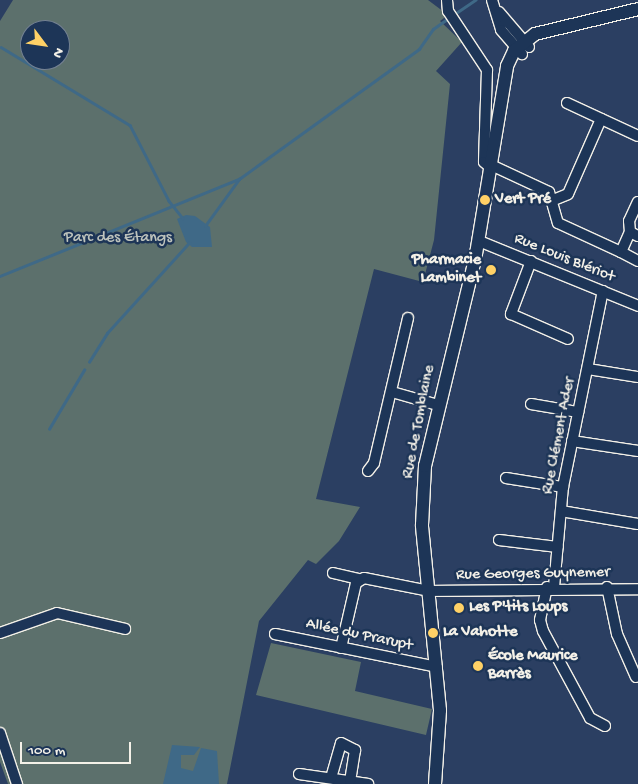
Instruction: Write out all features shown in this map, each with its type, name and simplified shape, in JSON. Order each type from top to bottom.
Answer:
[{"type":"main road","points":[[523,48],[553,30],[638,8]]},
{"type":"main road","name":"Rue de Tomblaine","points":[[435,784],[440,710],[429,592],[424,482],[438,405],[479,241],[503,102],[507,66],[523,48]]},
{"type":"street","points":[[447,0],[451,16],[487,70],[484,162],[546,190],[556,222],[638,260]]},
{"type":"street","points":[[494,0],[506,24],[523,48]]},
{"type":"street","points":[[567,103],[638,136]]},
{"type":"street","points":[[551,201],[568,194],[601,119]]},
{"type":"street","points":[[621,252],[634,234],[629,221],[638,202]]},
{"type":"street","name":"Rue Louis Blériot","points":[[479,241],[638,306]]},
{"type":"street","points":[[531,261],[510,314],[568,339]]},
{"type":"street","name":"Rue Clément Ader","points":[[603,291],[572,441],[551,587],[540,620],[543,631],[590,718],[604,726]]},
{"type":"street","points":[[368,471],[374,463],[408,318]]},
{"type":"street","points":[[588,370],[638,377]]},
{"type":"street","points":[[392,392],[438,405]]},
{"type":"street","points":[[531,404],[578,412]]},
{"type":"street","points":[[572,441],[638,451]]},
{"type":"street","points":[[506,478],[564,487]]},
{"type":"street","points":[[561,511],[638,524]]},
{"type":"street","points":[[499,540],[558,547]]},
{"type":"street","name":"Rue Georges Guynemer","points":[[333,573],[429,592],[551,587],[638,589]]},
{"type":"street","points":[[341,648],[360,579]]},
{"type":"street","points":[[607,587],[617,634],[636,677]]},
{"type":"street","points":[[0,633],[57,614],[125,629]]},
{"type":"street","name":"Allée du Prarupt","points":[[275,634],[437,667]]},
{"type":"street","points":[[0,733],[18,784]]},
{"type":"street","points":[[330,778],[341,743],[354,750],[350,781]]},
{"type":"street","points":[[299,774],[368,784]]},
{"type":"green space","name":"Parc des Étangs","points":[[13,0],[428,0],[448,15],[440,21],[462,42],[436,71],[450,84],[434,240],[423,282],[374,269],[316,499],[360,507],[339,541],[316,564],[308,560],[259,621],[227,784],[8,784],[0,762],[0,21]]},
{"type":"green space","points":[[271,643],[361,662],[355,691],[432,709],[426,735],[256,695]]},
{"type":"water","points":[[186,215],[195,216],[210,227],[212,247],[192,247],[186,242],[177,219]]},
{"type":"water","points":[[172,745],[200,747],[194,755],[181,755],[181,768],[193,771],[201,748],[217,751],[219,784],[163,784]]},
{"type":"waterway","points":[[453,15],[475,0]]},
{"type":"waterway","points":[[205,226],[239,179],[419,49],[433,29],[449,18]]},
{"type":"waterway","points":[[1,47],[130,125],[169,201],[183,218]]},
{"type":"waterway","points":[[0,276],[239,179]]},
{"type":"waterway","points":[[89,362],[107,333],[189,243]]},
{"type":"waterway","points":[[49,429],[84,370]]},
{"type":"place","name":"Vert Pré","points":[[485,200]]},
{"type":"place","name":"Pharmacie Lambinet","points":[[491,270]]},
{"type":"place","name":"Les P'tits Loups","points":[[459,608]]},
{"type":"place","name":"La Vahotte","points":[[433,633]]},
{"type":"place","name":"École Maurice Barrès","points":[[478,666]]}]
